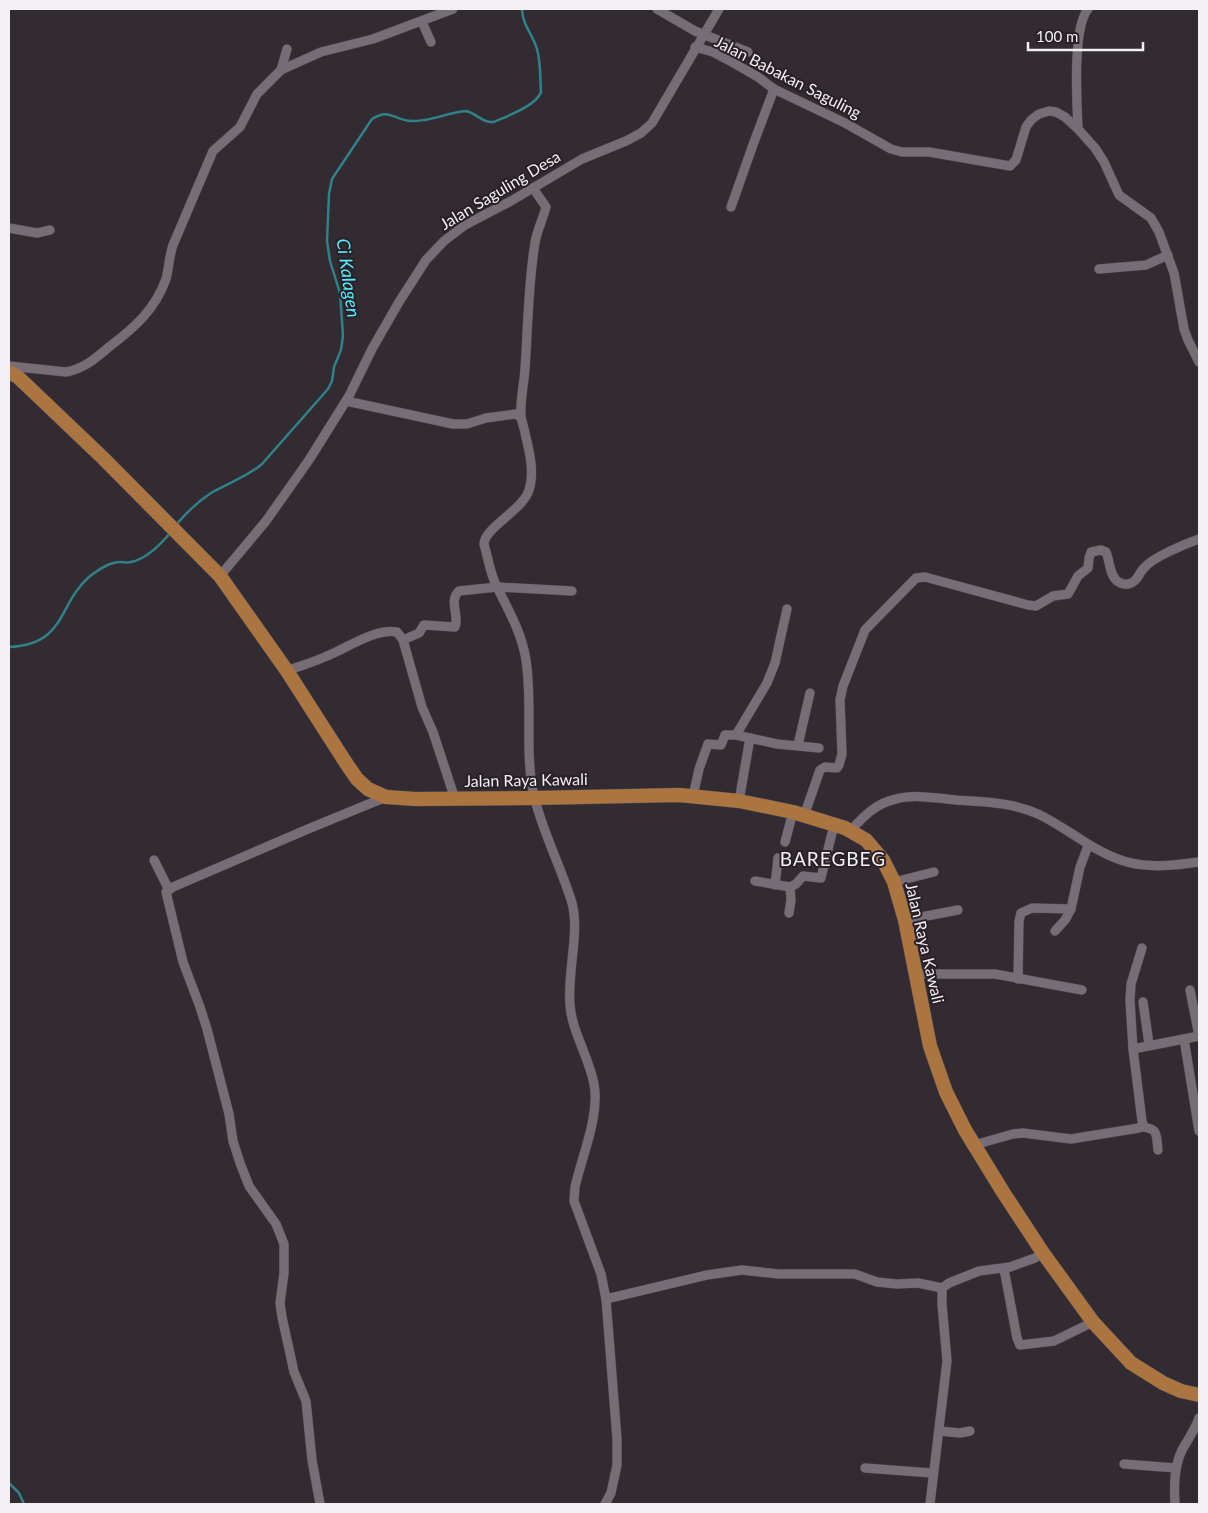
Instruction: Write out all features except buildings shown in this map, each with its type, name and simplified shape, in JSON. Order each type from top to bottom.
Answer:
[{"type":"highway","name":"Jalan Raya Kawali","points":[[9,372],[18,376],[182,536],[220,576],[287,672],[357,779],[368,789],[386,797],[455,799],[693,796],[739,801],[799,814],[850,831],[866,840],[883,860],[894,882],[905,920],[930,1046],[946,1092],[974,1145],[1043,1253],[1093,1322],[1131,1363],[1163,1383],[1181,1391],[1199,1395]]},
{"type":"street","points":[[9,366],[66,372],[74,371],[88,364],[130,332],[141,321],[155,301],[165,281],[168,258],[213,151],[240,127],[257,94],[281,70],[321,52],[374,40],[453,9]]},
{"type":"street","points":[[657,9],[704,35],[748,52]]},
{"type":"street","name":"Jalan Saguling Desa","points":[[220,576],[266,521],[309,460],[346,401],[372,349],[426,260],[444,241],[465,226],[582,159],[641,133],[652,123],[719,9]]},
{"type":"street","points":[[1088,9],[1083,18],[1078,48],[1076,80],[1078,129],[1095,148],[1104,162],[1119,195],[1150,218],[1159,232],[1174,273],[1184,328],[1199,362]]},
{"type":"street","points":[[422,22],[431,42]]},
{"type":"street","name":"Jalan Babakan Saguling","points":[[695,48],[713,52],[758,77],[774,90],[902,152],[929,152],[1010,166],[1016,160],[1026,127],[1039,114],[1049,111],[1056,112],[1065,117],[1078,129]]},
{"type":"street","points":[[281,70],[286,49]]},
{"type":"street","points":[[732,208],[774,90]]},
{"type":"street","points":[[533,188],[546,207],[538,227],[535,244],[520,417],[530,453],[531,478],[529,490],[520,504],[488,533],[484,540],[490,568],[519,633],[526,660],[530,704],[528,738],[530,773],[534,798],[572,904],[574,920],[570,1006],[594,1083],[596,1103],[575,1187],[574,1201],[601,1274],[606,1299],[617,1440],[617,1465],[611,1493],[605,1504]]},
{"type":"street","points":[[9,228],[36,233],[50,230]]},
{"type":"street","points":[[1099,269],[1146,264],[1168,255]]},
{"type":"street","points":[[346,401],[453,424],[467,424],[486,418],[516,414],[520,417]]},
{"type":"street","points":[[785,842],[820,770],[825,767],[837,768],[842,759],[840,700],[842,686],[866,630],[916,578],[925,577],[1036,606],[1053,596],[1070,593],[1078,576],[1088,568],[1091,552],[1101,550],[1106,552],[1115,579],[1121,584],[1127,584],[1135,581],[1144,568],[1161,556],[1199,538]]},
{"type":"street","points":[[403,640],[419,633],[424,625],[454,627],[456,623],[454,600],[459,592],[497,587],[572,591]]},
{"type":"street","points":[[736,735],[767,684],[775,663],[786,609]]},
{"type":"street","points":[[287,672],[364,638],[380,633],[397,632],[403,640],[422,707],[433,732],[455,799]]},
{"type":"street","points":[[798,745],[810,693]]},
{"type":"street","points":[[693,796],[708,744],[720,746],[724,736],[736,735],[778,744],[819,748]]},
{"type":"street","points":[[739,801],[750,738]]},
{"type":"street","points":[[850,831],[866,814],[880,804],[895,799],[918,796],[1010,805],[1026,809],[1069,832],[1088,846],[1130,863],[1149,866],[1199,862]]},
{"type":"street","points":[[320,1504],[312,1460],[306,1401],[294,1372],[282,1318],[280,1303],[284,1273],[284,1244],[276,1224],[249,1186],[240,1163],[233,1141],[229,1114],[207,1029],[179,945],[166,892],[308,829],[386,797]]},
{"type":"street","points":[[755,881],[790,887],[796,884],[803,876],[820,878],[834,825]]},
{"type":"street","points":[[1055,931],[1065,920],[1071,909],[1080,867],[1088,846]]},
{"type":"street","points":[[775,885],[778,858]]},
{"type":"street","points":[[154,860],[169,890]]},
{"type":"street","points":[[894,882],[934,872]]},
{"type":"street","points":[[789,913],[790,887]]},
{"type":"street","points":[[1018,978],[1019,921],[1021,913],[1032,908],[1071,909]]},
{"type":"street","points":[[905,920],[958,910]]},
{"type":"street","points":[[1141,1127],[1140,1097],[1133,1049],[1130,1000],[1131,984],[1142,948]]},
{"type":"street","points":[[916,974],[981,973],[1082,990]]},
{"type":"street","points":[[1133,1049],[1149,1044],[1199,1036],[1190,990]]},
{"type":"street","points":[[1143,1002],[1149,1044]]},
{"type":"street","points":[[1184,1039],[1199,1132]]},
{"type":"street","points":[[974,1145],[1022,1133],[1071,1139],[1124,1132],[1141,1127],[1152,1128],[1155,1131],[1158,1150]]},
{"type":"street","points":[[606,1299],[698,1277],[742,1270],[800,1274],[855,1274],[877,1282],[897,1284],[918,1283],[942,1288],[949,1283],[979,1271],[1004,1269],[1035,1258],[1043,1253]]},
{"type":"street","points":[[1004,1269],[1017,1338],[1020,1344],[1054,1341],[1093,1322]]},
{"type":"street","points":[[930,1504],[932,1473],[947,1361],[942,1288]]},
{"type":"street","points":[[1175,1504],[1174,1483],[1176,1468],[1182,1451],[1199,1418]]},
{"type":"street","points":[[939,1431],[970,1432]]},
{"type":"street","points":[[1124,1464],[1176,1468]]},
{"type":"street","points":[[865,1468],[932,1473]]},
{"type":"waterway","name":"Ci Kalagen","points":[[176,525],[206,496],[250,473],[262,464],[328,389],[332,381],[343,336],[340,293],[330,261],[327,241],[329,194],[332,179],[372,119],[388,114],[406,120],[419,121],[466,111],[486,121],[494,122],[521,110],[533,102],[541,92],[539,60],[537,49],[524,20],[522,9]]},
{"type":"waterway","name":"Ci Kalagen","points":[[9,647],[28,644],[41,639],[59,621],[71,599],[89,577],[112,563],[130,562],[143,558],[171,532]]},
{"type":"waterway","name":"Ci Kalagen","points":[[9,1483],[19,1493],[24,1504]]},
{"type":"district","name":"BAREGBEG","points":[[833,859]]}]
